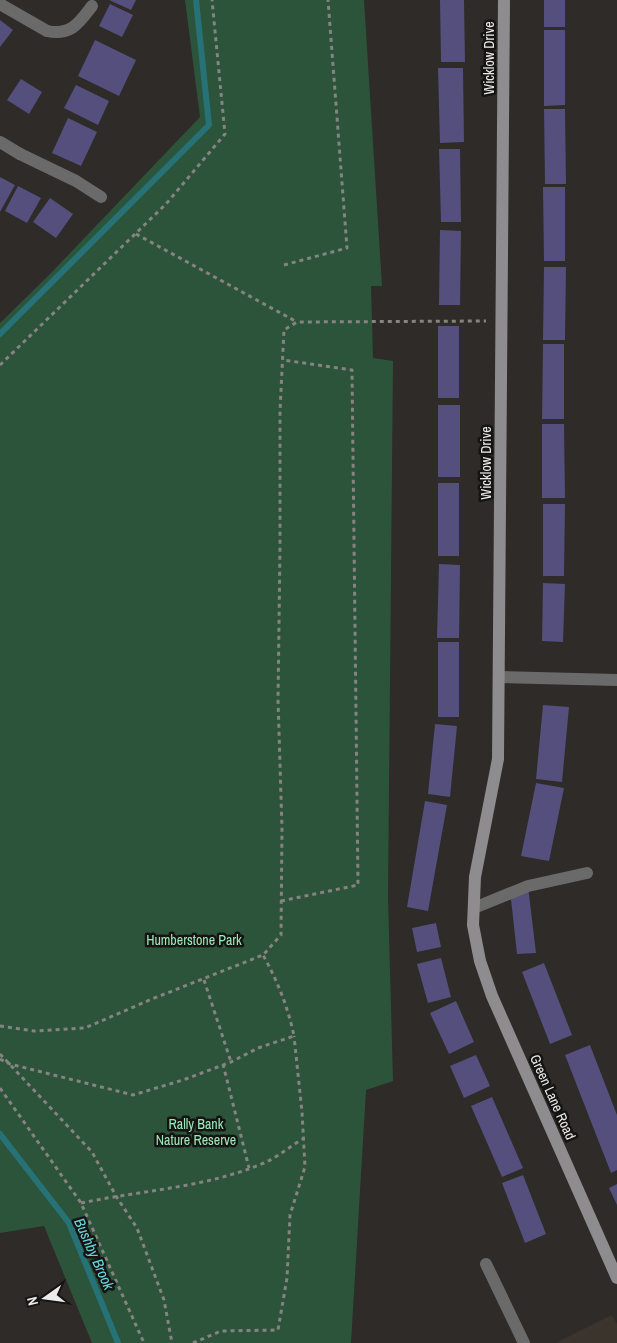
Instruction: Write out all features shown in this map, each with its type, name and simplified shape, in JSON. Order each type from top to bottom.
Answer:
[{"type":"street","name":"Wicklow Drive","points":[[473,924],[475,877],[498,758],[504,0]]},
{"type":"street","points":[[0,4],[47,31],[61,33],[79,23],[92,6]]},
{"type":"street","points":[[0,142],[20,154],[76,181],[101,197]]},
{"type":"street","points":[[499,677],[617,680]]},
{"type":"street","points":[[474,908],[528,886],[586,873]]},
{"type":"street","name":"Green Lane Road","points":[[473,924],[480,961],[492,996],[617,1278]]},
{"type":"street","points":[[486,1264],[524,1343]]},
{"type":"path","points":[[0,365],[166,204],[225,134],[212,0]]},
{"type":"path","points":[[284,265],[347,248],[328,0]]},
{"type":"path","points":[[136,234],[297,322],[502,321]]},
{"type":"path","points":[[0,1026],[34,1031],[85,1028],[263,955],[281,935],[282,829],[278,700],[280,411],[284,330],[297,322]]},
{"type":"path","points":[[281,901],[358,885],[352,370],[283,360]]},
{"type":"path","points":[[193,1343],[221,1332],[278,1330],[287,1278],[290,1215],[305,1167],[304,1138],[292,1024],[276,978],[263,955]]},
{"type":"path","points":[[204,980],[231,1062]]},
{"type":"path","points":[[0,1059],[10,1064],[133,1095],[183,1080],[231,1062],[258,1048],[294,1036]]},
{"type":"path","points":[[0,1054],[92,1152],[116,1196],[137,1228],[164,1300],[172,1343]]},
{"type":"path","points":[[224,1064],[249,1168]]},
{"type":"path","points":[[0,1088],[81,1203],[144,1343]]},
{"type":"path","points":[[81,1203],[215,1180],[266,1162],[304,1138]]},
{"type":"shaded area","points":[[612,1315],[617,1324],[617,1343],[556,1343]]},
{"type":"green space","name":"Humberstone Park","points":[[185,0],[364,0],[382,286],[371,286],[373,358],[393,361],[388,897],[393,1081],[366,1090],[351,1343],[92,1343],[44,1226],[0,1233],[0,323],[50,274],[200,117]]},
{"type":"building","points":[[109,0],[136,0],[131,10]]},
{"type":"building","points":[[440,0],[464,0],[465,62],[441,62]]},
{"type":"building","points":[[544,0],[565,0],[565,27],[544,27]]},
{"type":"building","points":[[110,4],[133,15],[122,37],[99,26]]},
{"type":"building","points":[[0,20],[13,30],[0,47]]},
{"type":"building","points":[[544,30],[565,30],[565,105],[544,106]]},
{"type":"building","points":[[95,40],[136,60],[119,96],[78,76]]},
{"type":"building","points":[[438,68],[463,68],[464,142],[440,143]]},
{"type":"building","points":[[21,79],[42,92],[29,114],[7,100]]},
{"type":"building","points":[[76,85],[109,101],[98,125],[64,108]]},
{"type":"building","points":[[544,109],[565,109],[566,184],[545,184]]},
{"type":"building","points":[[68,118],[97,132],[81,166],[52,153]]},
{"type":"building","points":[[439,149],[460,149],[461,222],[441,222]]},
{"type":"building","points":[[0,177],[15,185],[0,212]]},
{"type":"building","points":[[18,186],[41,198],[27,223],[5,211]]},
{"type":"building","points":[[543,187],[565,187],[565,261],[544,261]]},
{"type":"building","points":[[50,198],[73,214],[56,238],[33,222]]},
{"type":"building","points":[[440,230],[461,231],[460,305],[439,305]]},
{"type":"building","points":[[544,267],[566,267],[565,340],[543,340]]},
{"type":"building","points":[[438,326],[459,326],[459,398],[438,398]]},
{"type":"building","points":[[543,344],[564,344],[564,419],[542,419]]},
{"type":"building","points":[[438,405],[460,405],[460,477],[438,477]]},
{"type":"building","points":[[542,424],[564,424],[565,498],[542,498]]},
{"type":"building","points":[[438,483],[459,483],[459,556],[438,556]]},
{"type":"building","points":[[543,504],[565,504],[564,576],[543,576]]},
{"type":"building","points":[[439,564],[460,565],[459,638],[437,638]]},
{"type":"building","points":[[543,583],[565,584],[563,642],[542,641]]},
{"type":"building","points":[[438,642],[459,642],[459,717],[438,717]]},
{"type":"building","points":[[543,705],[569,707],[562,782],[536,779]]},
{"type":"building","points":[[435,724],[457,726],[450,797],[428,794]]},
{"type":"building","points":[[536,783],[564,788],[549,861],[521,856]]},
{"type":"building","points":[[425,801],[447,805],[428,911],[407,907]]},
{"type":"building","points":[[528,886],[536,953],[517,954],[511,899]]},
{"type":"building","points":[[436,923],[441,947],[417,952],[412,928]]},
{"type":"building","points":[[441,958],[451,997],[428,1003],[417,964]]},
{"type":"building","points":[[544,963],[572,1035],[550,1044],[522,972]]},
{"type":"building","points":[[456,1001],[474,1042],[449,1054],[430,1013]]},
{"type":"building","points":[[590,1045],[617,1115],[617,1170],[611,1173],[565,1055]]},
{"type":"building","points":[[476,1055],[490,1086],[464,1098],[450,1066]]},
{"type":"building","points":[[492,1097],[523,1168],[502,1177],[471,1106]]},
{"type":"building","points":[[523,1175],[546,1234],[525,1243],[502,1183]]},
{"type":"building","points":[[617,1184],[617,1205],[609,1188]]},
{"type":"waterway","points":[[0,334],[209,125],[196,0]]},
{"type":"waterway","name":"Bushby Brook","points":[[0,1134],[69,1223],[118,1343]]},
{"type":"park label","name":"Rally Bank Nature Reserve","points":[[196,1132]]}]
